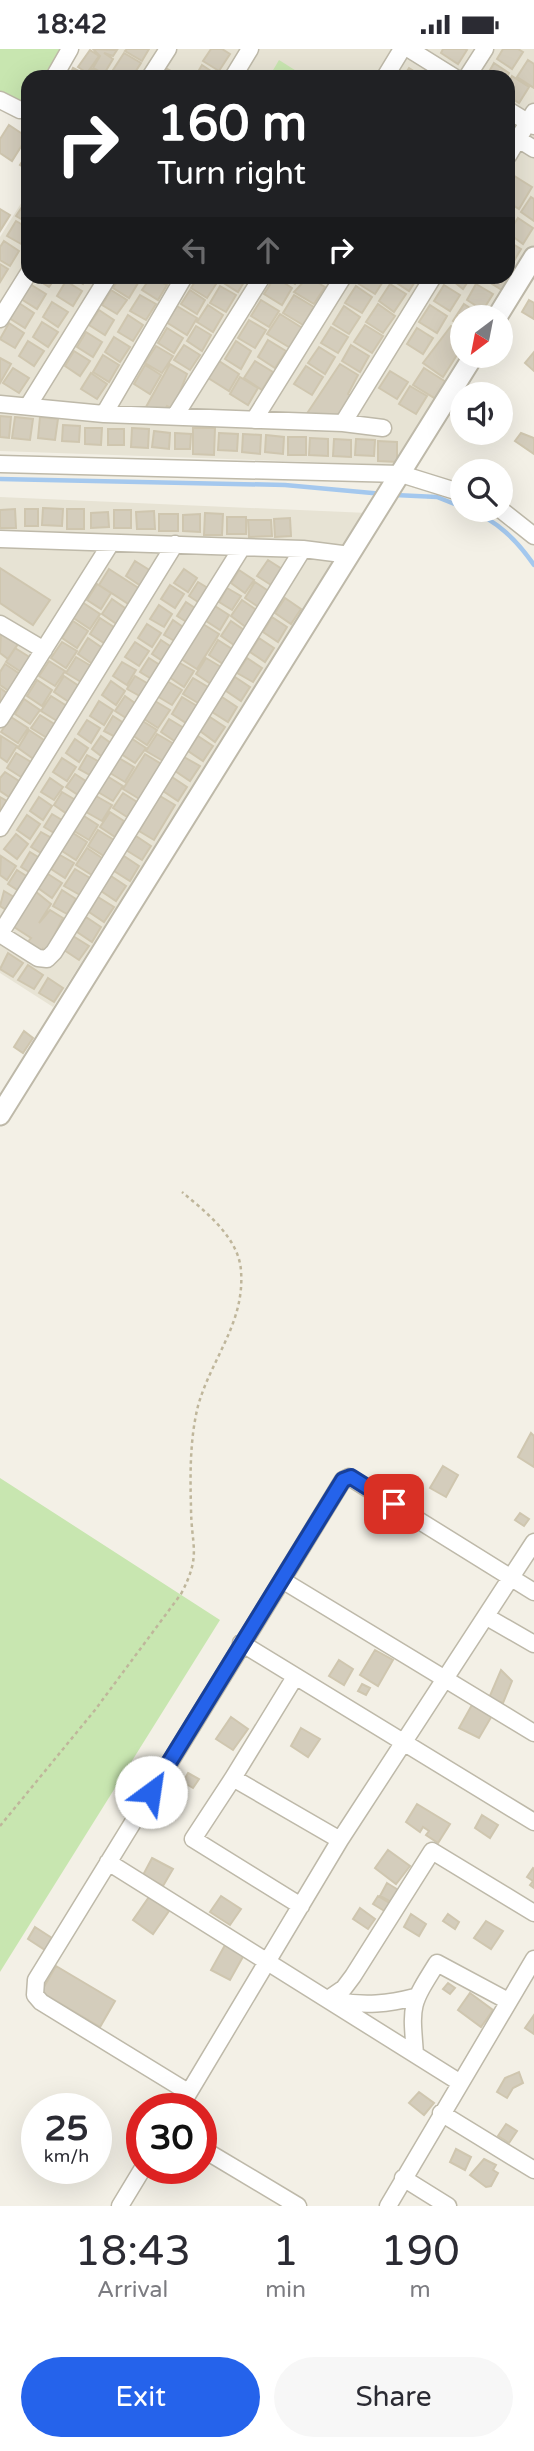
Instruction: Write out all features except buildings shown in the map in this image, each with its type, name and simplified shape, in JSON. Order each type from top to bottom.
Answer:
[{"type":"street","points":[[58,70],[70,49]]},
{"type":"street","points":[[154,70],[168,49]]},
{"type":"street","points":[[237,70],[250,49]]},
{"type":"street","points":[[389,70],[402,49]]},
{"type":"street","points":[[409,49],[443,70]]},
{"type":"street","points":[[472,70],[485,49]]},
{"type":"street","points":[[0,100],[21,110]]},
{"type":"street","points":[[515,113],[532,120],[515,144]]},
{"type":"street","points":[[518,139],[534,149]]},
{"type":"street","points":[[504,305],[534,257]]},
{"type":"street","points":[[0,319],[22,284]]},
{"type":"street","points":[[28,406],[104,284]]},
{"type":"street","points":[[104,414],[180,284]]},
{"type":"street","points":[[175,417],[258,284]]},
{"type":"street","points":[[254,420],[339,284]]},
{"type":"street","points":[[344,423],[429,284]]},
{"type":"street","points":[[0,1115],[466,368]]},
{"type":"street","points":[[0,404],[104,414],[344,423],[383,428]]},
{"type":"street","points":[[0,464],[398,477],[450,490]]},
{"type":"street","points":[[513,519],[534,536]]},
{"type":"street","points":[[0,539],[303,549],[350,555]]},
{"type":"street","points":[[0,719],[111,543]]},
{"type":"street","points":[[0,828],[175,544]]},
{"type":"street","points":[[241,549],[0,934],[38,958],[47,959],[54,952],[303,549]]},
{"type":"street","points":[[0,624],[44,650]]},
{"type":"street","points":[[534,1542],[510,1578],[487,1617],[443,1679],[340,1839],[188,2092],[41,2001],[36,1995],[36,1980],[346,1477],[510,1578],[534,1593]]},
{"type":"street","points":[[282,1580],[534,1733]]},
{"type":"street","points":[[487,1617],[534,1644]]},
{"type":"street","points":[[242,1643],[534,1822]]},
{"type":"street","points":[[295,1677],[193,1839],[301,1906]]},
{"type":"street","points":[[233,1778],[340,1839]]},
{"type":"street","points":[[328,1999],[339,1993],[353,1976],[432,1851],[534,1913]]},
{"type":"street","points":[[108,1862],[460,2082]]},
{"type":"street","points":[[388,2206],[508,2001],[527,1984],[534,1959]]},
{"type":"street","points":[[415,2054],[411,2010],[415,1997],[437,1963],[508,2001]]},
{"type":"street","points":[[328,1999],[357,2005],[390,2004],[415,1997]]},
{"type":"street","points":[[441,2113],[534,2170]]},
{"type":"street","points":[[217,2158],[298,2206]]},
{"type":"street","points":[[403,2178],[449,2206]]},
{"type":"street","points":[[120,2206],[133,2184]]},
{"type":"path","points":[[0,1826],[95,1710],[181,1594],[191,1575],[196,1556],[191,1511],[193,1437],[198,1407],[234,1326],[240,1297],[241,1269],[233,1246],[212,1217],[182,1192]]},
{"type":"shaded area","points":[[118,49],[534,49],[534,245],[515,276],[515,70],[104,70]]},
{"type":"shaded area","points":[[21,203],[21,284],[510,284],[497,305],[450,305],[450,368],[458,368],[399,465],[0,451],[0,237]]},
{"type":"shaded area","points":[[0,497],[368,513],[53,1007],[0,973]]},
{"type":"green space","points":[[0,49],[65,49],[54,70],[21,70],[21,104],[0,93]]},
{"type":"green space","points":[[279,60],[295,70],[273,70]]},
{"type":"green space","points":[[0,1478],[220,1620],[0,1972]]},
{"type":"waterway","points":[[0,479],[285,485],[383,494]]},
{"type":"waterway","points":[[395,495],[437,497],[450,502]]},
{"type":"waterway","points":[[492,522],[520,547],[534,565]]},
{"type":"route","points":[[151,1792],[343,1480],[351,1477],[394,1504]]}]
